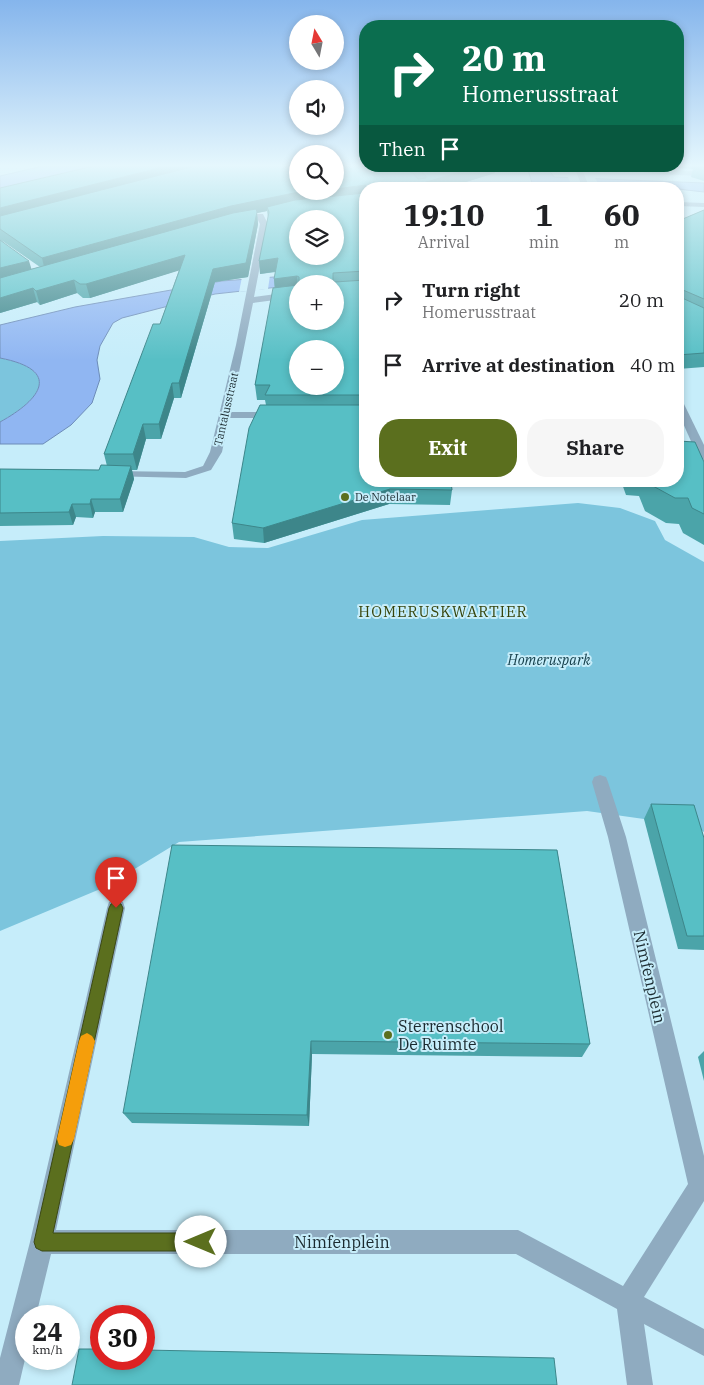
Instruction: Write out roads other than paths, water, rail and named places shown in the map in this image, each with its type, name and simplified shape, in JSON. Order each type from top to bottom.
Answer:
[{"type":"street","name":"Tantalusstraat","points":[[102,474],[186,475],[207,468],[216,452],[241,345],[263,231]]},
{"type":"street","points":[[249,296],[289,294]]},
{"type":"street","points":[[224,415],[290,415]]},
{"type":"street","points":[[684,420],[704,457]]},
{"type":"street","name":"Nimfenplein","points":[[600,782],[617,838],[700,1186],[628,1301]]},
{"type":"street","points":[[6,1385],[42,1242],[116,908]]},
{"type":"street","name":"Nimfenplein","points":[[42,1242],[518,1242],[704,1343]]},
{"type":"street","points":[[628,1301],[640,1385]]},
{"type":"place","name":"De Notelaar","points":[[345,497]]},
{"type":"place","name":"Sterrenschool De Ruimte","points":[[388,1035]]},
{"type":"district","name":"HOMERUSKWARTIER","points":[[443,611]]},
{"type":"park label","name":"Homeruspark","points":[[549,660]]}]
